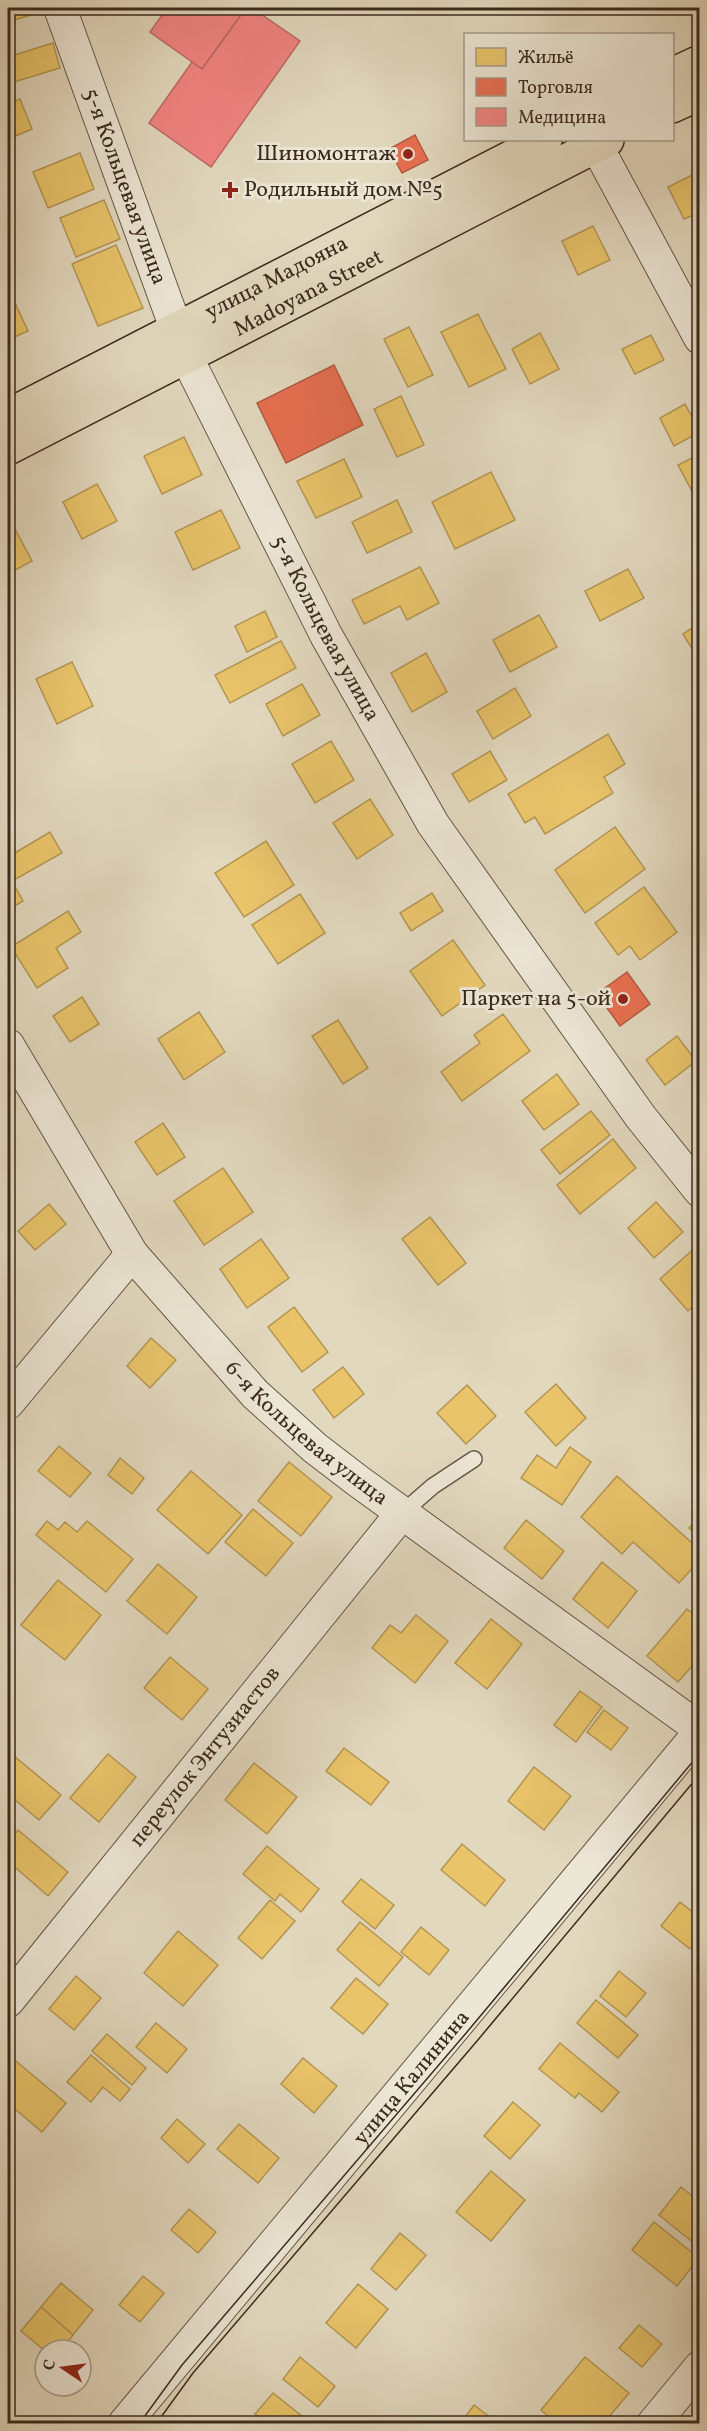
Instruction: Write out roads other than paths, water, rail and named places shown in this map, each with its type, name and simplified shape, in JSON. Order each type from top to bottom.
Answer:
[{"type":"main road","points":[[674,74],[699,62]]},
{"type":"main road","points":[[674,105],[699,93]]},
{"type":"main road","name":"улица Мадояна","points":[[8,416],[181,342],[543,141]]},
{"type":"main road","name":"Madoyana Street","points":[[8,448],[181,342],[602,142]]},
{"type":"street","name":"5-я Кольцевая улица","points":[[60,8],[181,342],[326,635],[433,824],[640,1116],[699,1191]]},
{"type":"street","points":[[602,142],[699,338]]},
{"type":"street","name":"6-я Кольцевая улица","points":[[8,1046],[132,1254],[255,1394],[315,1448],[699,1731]]},
{"type":"street","points":[[8,1403],[132,1254]]},
{"type":"street","name":"переулок Энтузиастов","points":[[8,2001],[402,1513]]},
{"type":"street","name":"улица Калинина","points":[[124,2424],[699,1731]]},
{"type":"street","points":[[653,2424],[699,2367]]},
{"type":"lane","points":[[402,1513],[433,1486],[474,1459]]},
{"type":"tram line","points":[[139,2424],[182,2365],[467,2032],[700,1753]]},
{"type":"tram line","points":[[156,2424],[193,2373],[477,2041],[700,1774]]},
{"type":"place","name":"Шиномонтаж","points":[[408,154]]},
{"type":"place","name":"Родильный дом №5","points":[[230,190]]},
{"type":"place","name":"Паркет на 5-ой","points":[[623,999]]}]
